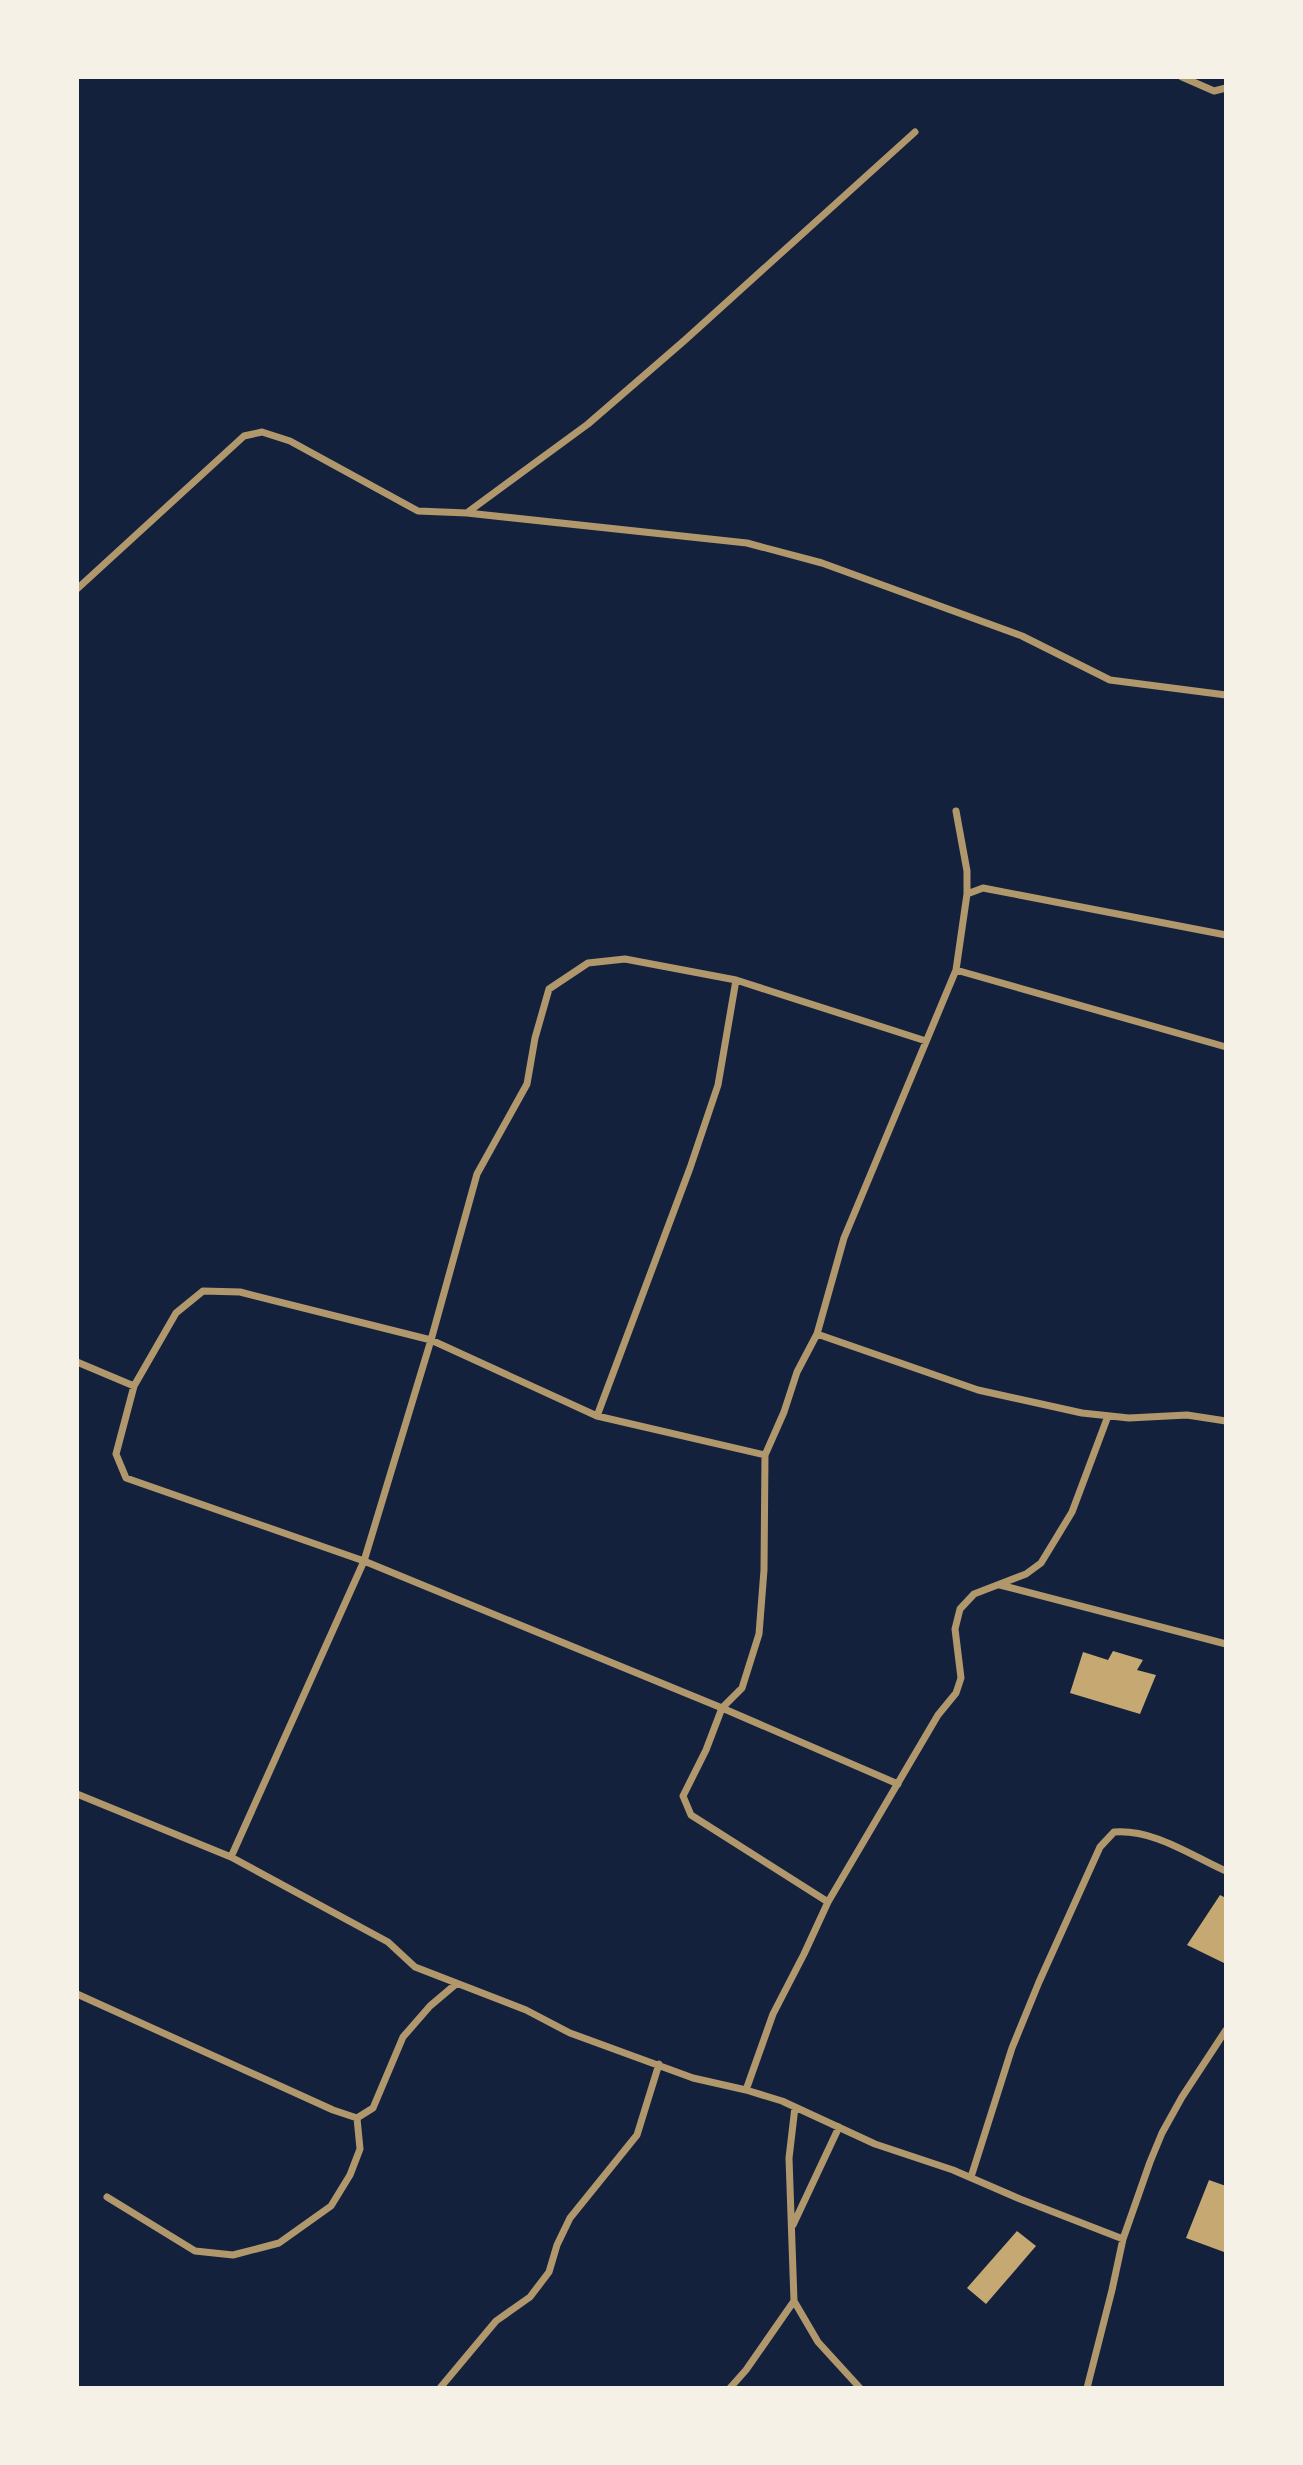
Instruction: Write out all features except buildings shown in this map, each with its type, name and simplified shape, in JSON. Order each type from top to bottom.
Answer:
[{"type":"street","points":[[1182,77],[1214,91],[1226,88]]},
{"type":"street","points":[[467,513],[588,424],[915,132]]},
{"type":"street","points":[[77,589],[244,436],[262,432],[290,441],[418,511],[467,513],[747,543],[822,563],[1022,636],[1110,680],[1226,695]]},
{"type":"street","points":[[828,1902],[691,1815],[683,1796],[706,1750],[722,1708],[742,1688],[759,1634],[764,1570],[765,1455],[784,1412],[797,1372],[817,1334],[844,1238],[956,970],[967,894],[967,871],[956,811]]},
{"type":"street","points":[[967,894],[983,888],[1226,935]]},
{"type":"street","points":[[230,1857],[364,1561],[431,1340],[477,1174],[527,1084],[535,1038],[549,989],[587,963],[625,959],[736,980],[926,1041]]},
{"type":"street","points":[[956,970],[1226,1047]]},
{"type":"street","points":[[597,1416],[690,1168],[718,1085],[736,980]]},
{"type":"street","points":[[765,1455],[597,1416],[431,1340],[240,1292],[203,1291],[176,1313],[134,1386],[116,1454],[126,1478],[364,1561],[722,1708],[898,1784]]},
{"type":"street","points":[[817,1334],[978,1390],[1082,1413],[1129,1418],[1188,1415],[1226,1421]]},
{"type":"street","points":[[77,1362],[134,1386]]},
{"type":"street","points":[[746,2090],[773,2014],[828,1902],[937,1715],[956,1693],[961,1678],[955,1629],[960,1609],[974,1594],[1026,1574],[1041,1563],[1072,1512],[1108,1416]]},
{"type":"street","points":[[999,1585],[1226,1644]]},
{"type":"street","points":[[77,1794],[230,1857],[388,1942],[415,1967],[526,2010],[570,2033],[693,2078],[746,2090],[795,2106],[875,2144],[971,2177],[1123,2239]]},
{"type":"street","points":[[971,2177],[1012,2048],[1100,1847],[1114,1832],[1130,1831],[1153,1836],[1226,1871]]},
{"type":"street","points":[[357,2118],[373,2108],[403,2037],[430,2006],[456,1984]]},
{"type":"street","points":[[77,1994],[333,2110],[357,2118]]},
{"type":"street","points":[[1087,2388],[1123,2239],[1162,2133],[1226,2030]]},
{"type":"street","points":[[440,2388],[496,2321],[530,2297],[549,2272],[557,2245],[570,2218],[637,2135],[659,2064]]},
{"type":"street","points":[[795,2106],[789,2158],[794,2301],[818,2342],[860,2388]]},
{"type":"street","points":[[107,2197],[195,2251],[233,2255],[279,2244],[331,2206],[338,2196],[360,2150],[357,2118]]},
{"type":"street","points":[[791,2228],[839,2127]]},
{"type":"street","points":[[730,2388],[746,2370],[794,2301]]}]
